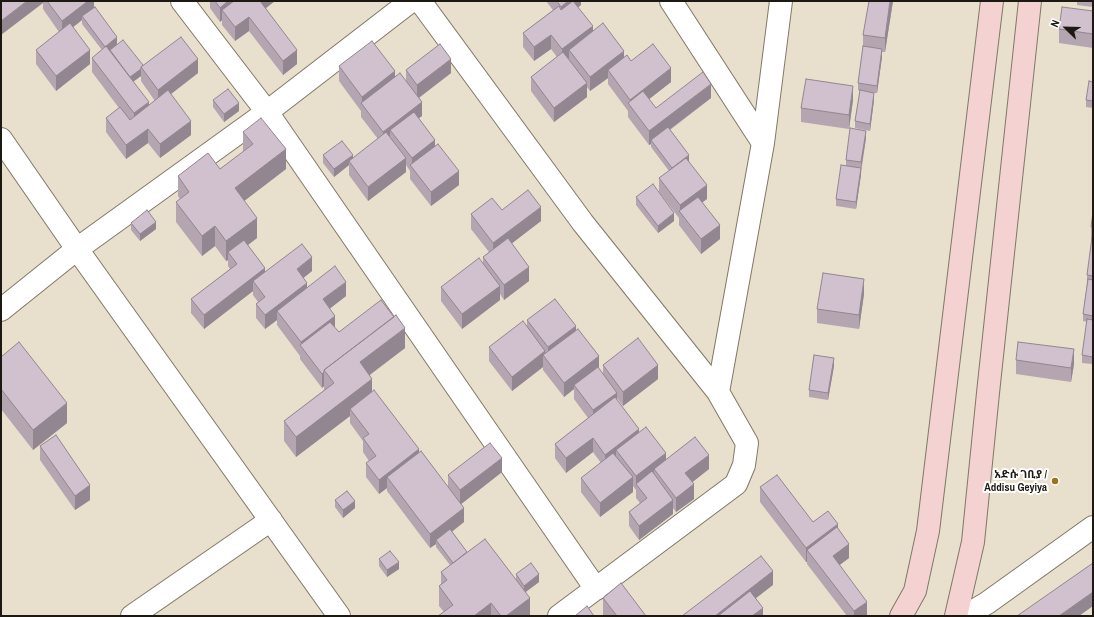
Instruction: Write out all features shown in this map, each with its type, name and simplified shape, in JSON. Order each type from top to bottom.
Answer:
[{"type":"main road","points":[[901,616],[914,591],[928,531],[992,1]]},
{"type":"main road","points":[[956,616],[973,542],[1030,1]]},
{"type":"street","points":[[182,1],[267,112],[596,589]]},
{"type":"street","points":[[1,310],[77,249],[267,112],[411,1]]},
{"type":"street","points":[[420,1],[583,222],[718,392],[747,443],[744,465],[736,484],[559,616]]},
{"type":"street","points":[[671,1],[763,143]]},
{"type":"street","points":[[718,392],[763,143],[781,1]]},
{"type":"street","points":[[1,139],[77,249],[338,616]]},
{"type":"street","points":[[132,616],[271,520]]},
{"type":"street","points":[[965,616],[992,609],[1093,527]]},
{"type":"building","points":[[1,1],[27,1],[1,21]]},
{"type":"building","points":[[47,1],[88,1],[62,21]]},
{"type":"building","points":[[215,1],[228,1],[220,8]]},
{"type":"building","points":[[234,1],[260,1],[297,50],[283,61],[249,17],[235,27],[222,10]]},
{"type":"building","points":[[557,1],[568,1],[561,7]]},
{"type":"building","points":[[573,1],[593,26],[562,49],[551,35],[534,47],[523,33],[559,6],[561,10]]},
{"type":"building","points":[[869,1],[890,1],[885,38],[863,35]]},
{"type":"building","points":[[95,7],[117,37],[105,47],[82,16]]},
{"type":"building","points":[[1062,7],[1093,11],[1093,34],[1059,29]]},
{"type":"building","points":[[70,23],[90,50],[56,76],[36,50]]},
{"type":"building","points":[[603,23],[624,51],[590,77],[569,50]]},
{"type":"building","points":[[181,37],[198,59],[158,90],[141,67]]},
{"type":"building","points":[[123,40],[143,65],[141,69],[130,77],[110,50]]},
{"type":"building","points":[[372,41],[395,71],[362,97],[339,66]]},
{"type":"building","points":[[440,44],[451,59],[417,85],[406,70]]},
{"type":"building","points":[[653,44],[671,68],[630,100],[608,70],[627,55],[631,61]]},
{"type":"building","points":[[106,46],[149,102],[134,113],[92,58]]},
{"type":"building","points":[[863,46],[882,49],[877,86],[858,83]]},
{"type":"building","points":[[563,52],[587,83],[554,108],[531,77]]},
{"type":"building","points":[[703,72],[711,84],[649,131],[628,103],[643,91],[656,108]]},
{"type":"building","points":[[400,73],[422,102],[383,132],[361,103]]},
{"type":"building","points":[[806,79],[853,86],[849,115],[801,108]]},
{"type":"building","points":[[1089,81],[1093,82],[1093,101],[1086,100]]},
{"type":"building","points":[[228,89],[239,103],[224,114],[213,100]]},
{"type":"building","points":[[168,90],[191,121],[160,144],[148,129],[126,145],[106,118],[120,107],[130,120]]},
{"type":"building","points":[[860,90],[874,93],[870,124],[855,121]]},
{"type":"building","points":[[414,112],[435,140],[412,158],[390,130]]},
{"type":"building","points":[[261,118],[286,149],[235,188],[257,218],[226,241],[215,226],[202,236],[176,202],[189,192],[178,176],[208,153],[220,169],[253,144],[243,132]]},
{"type":"building","points":[[668,127],[689,155],[672,168],[651,140]]},
{"type":"building","points":[[850,128],[866,131],[861,162],[846,160]]},
{"type":"building","points":[[386,132],[406,158],[368,187],[349,161]]},
{"type":"building","points":[[342,141],[353,155],[334,169],[323,155]]},
{"type":"building","points":[[438,144],[459,171],[431,192],[410,165]]},
{"type":"building","points":[[686,158],[707,185],[680,205],[659,178]]},
{"type":"building","points":[[841,165],[861,168],[856,202],[836,199]]},
{"type":"building","points":[[653,184],[674,213],[658,226],[636,197]]},
{"type":"building","points":[[528,190],[541,207],[493,243],[471,214],[492,198],[502,210]]},
{"type":"building","points":[[698,197],[720,225],[701,239],[679,211]]},
{"type":"building","points":[[147,210],[156,222],[140,234],[131,223]]},
{"type":"building","points":[[1093,212],[1093,227],[1091,227]]},
{"type":"building","points":[[1093,237],[1093,276],[1087,275]]},
{"type":"building","points":[[508,238],[529,267],[504,285],[483,257]]},
{"type":"building","points":[[244,240],[265,268],[204,315],[191,299],[237,264],[228,252]]},
{"type":"building","points":[[302,244],[312,257],[297,269],[307,283],[265,315],[256,304],[265,297],[253,281]]},
{"type":"building","points":[[479,258],[500,286],[462,314],[441,287]]},
{"type":"building","points":[[335,266],[346,282],[323,299],[335,316],[301,342],[277,311]]},
{"type":"building","points":[[823,273],[864,279],[859,315],[817,309]]},
{"type":"building","points":[[1088,279],[1093,280],[1093,316],[1083,314]]},
{"type":"building","points":[[555,299],[576,326],[548,347],[527,320]]},
{"type":"building","points":[[381,300],[394,317],[324,370],[322,374],[300,345],[330,322],[339,332]]},
{"type":"building","points":[[396,315],[405,328],[360,362],[372,379],[296,437],[284,421],[334,383],[324,370]]},
{"type":"building","points":[[1087,319],[1093,320],[1093,357],[1082,355]]},
{"type":"building","points":[[523,321],[545,351],[512,377],[489,347]]},
{"type":"building","points":[[578,329],[599,356],[564,383],[543,355]]},
{"type":"building","points":[[638,338],[658,365],[623,392],[603,365]]},
{"type":"building","points":[[19,342],[67,403],[33,430],[1,389],[1,357]]},
{"type":"building","points":[[1018,342],[1074,349],[1071,368],[1016,360]]},
{"type":"building","points":[[814,355],[834,358],[828,393],[809,390]]},
{"type":"building","points":[[598,367],[617,393],[593,410],[574,385]]},
{"type":"building","points":[[374,390],[419,449],[379,480],[366,463],[376,456],[363,438],[369,434],[350,409]]},
{"type":"building","points":[[615,397],[639,429],[605,455],[593,438],[566,458],[555,444]]},
{"type":"building","points":[[646,427],[666,453],[636,476],[616,450]]},
{"type":"building","points":[[56,435],[90,485],[75,496],[40,446]]},
{"type":"building","points":[[695,437],[709,455],[685,473],[694,484],[676,498],[654,469]]},
{"type":"building","points":[[490,443],[502,458],[460,490],[448,475]]},
{"type":"building","points":[[421,451],[464,508],[430,534],[387,477]]},
{"type":"building","points":[[613,453],[633,477],[600,503],[581,478]]},
{"type":"building","points":[[652,471],[673,500],[639,526],[629,512],[647,498],[636,484]]},
{"type":"building","points":[[777,475],[813,522],[828,511],[838,524],[806,548],[760,487]]},
{"type":"building","points":[[347,491],[355,501],[343,510],[335,500]]},
{"type":"building","points":[[837,527],[849,544],[833,556],[867,602],[854,611],[807,550]]},
{"type":"building","points":[[450,529],[467,552],[453,563],[436,540]]},
{"type":"building","points":[[485,539],[530,598],[506,616],[501,616],[491,603],[474,616],[438,616],[453,605],[439,586],[447,580],[441,572]]},
{"type":"building","points":[[390,551],[399,562],[387,570],[379,559]]},
{"type":"building","points":[[761,556],[773,571],[715,616],[682,616]]},
{"type":"building","points":[[531,563],[539,574],[524,586],[516,574]]},
{"type":"building","points":[[1093,563],[1093,592],[1059,616],[1017,616]]},
{"type":"building","points":[[621,583],[646,616],[617,616],[603,598]]},
{"type":"building","points":[[750,591],[763,608],[752,616],[718,616]]},
{"type":"building","points":[[587,606],[594,616],[575,616]]},
{"type":"place","name":"አድሱ ገቢያ / Addisu Geyiya","points":[[1055,481]]}]
